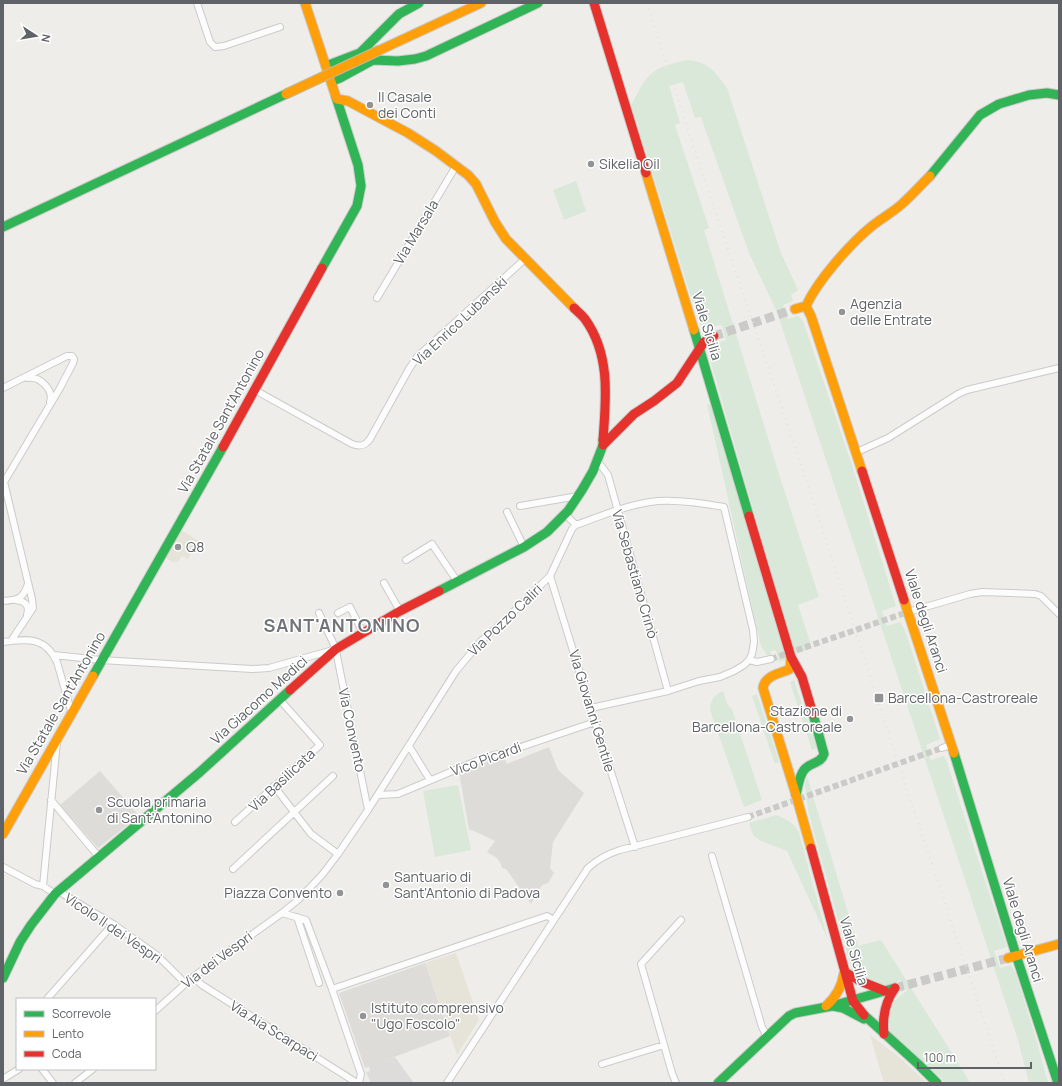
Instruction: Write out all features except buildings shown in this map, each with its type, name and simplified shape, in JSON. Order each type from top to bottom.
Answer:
[{"type":"main road","name":"Via Statale Sant'Antonino","points":[[3,834],[71,711],[255,390],[354,212],[359,200],[361,180],[358,165],[305,3]]},
{"type":"main road","points":[[326,66],[360,53],[399,14],[419,3]]},
{"type":"main road","points":[[3,227],[481,3]]},
{"type":"main road","points":[[330,78],[335,80],[369,61],[404,60],[426,56],[538,3]]},
{"type":"main road","name":"Viale Sicilia","points":[[594,3],[700,349],[791,657],[800,674],[825,752],[820,761],[807,767],[802,772],[796,795]]},
{"type":"main road","points":[[370,43],[377,60]]},
{"type":"main road","points":[[336,96],[344,76]]},
{"type":"main road","points":[[796,309],[806,306],[819,283],[856,240],[872,226],[901,205],[927,179],[980,115],[999,104],[1030,95],[1047,93],[1059,96]]},
{"type":"main road","name":"Via Giacomo Medici","points":[[3,978],[20,942],[31,925],[56,893],[200,772],[336,649],[400,611],[524,547],[546,532],[565,514],[578,496],[588,481],[597,460],[603,444],[606,379],[598,344],[585,319],[506,239],[499,229],[476,184],[468,175],[436,151],[408,133],[336,96]]},
{"type":"main road","name":"Viale degli Aranci","points":[[806,306],[811,316],[857,452],[952,745],[1012,956],[1058,1083]]},
{"type":"main road","points":[[603,444],[634,414],[677,383],[704,342],[714,336]]},
{"type":"main road","name":"Viale Sicilia","points":[[791,657],[791,664],[788,670],[766,679],[763,686],[796,795],[844,970],[854,1000],[857,1007],[870,1022],[937,1083]]},
{"type":"main road","points":[[788,670],[794,670],[800,674]]},
{"type":"main road","points":[[1012,956],[1059,944]]},
{"type":"main road","points":[[828,1007],[838,993],[844,970],[860,981],[885,991]]},
{"type":"main road","points":[[718,1083],[788,1016],[795,1013],[828,1007],[894,988],[888,998],[884,1010],[882,1026],[884,1034]]},
{"type":"main road","points":[[828,1007],[843,1008],[870,1022]]},
{"type":"street","points":[[197,3],[210,42],[215,47],[224,46],[280,26]]},
{"type":"street","name":"Via Marsala","points":[[377,298],[456,166]]},
{"type":"street","name":"Via Enrico Lubanski","points":[[255,390],[352,444],[360,446],[364,445],[370,439],[417,357],[525,259]]},
{"type":"street","points":[[3,388],[67,356],[72,356],[74,359],[60,388],[4,482],[33,608],[11,641]]},
{"type":"street","points":[[39,380],[46,366]]},
{"type":"street","points":[[857,452],[888,438],[958,394],[967,390],[1059,368]]},
{"type":"street","points":[[24,378],[32,377],[39,380],[50,391],[51,399],[48,408]]},
{"type":"street","points":[[50,391],[56,391],[60,388]]},
{"type":"street","name":"Via Sebastiano Crinò","points":[[597,460],[608,475],[668,691]]},
{"type":"street","points":[[520,506],[578,496]]},
{"type":"street","points":[[565,514],[576,525],[617,510],[651,502],[698,503],[724,507],[753,630],[754,648],[750,660],[744,665],[720,677],[699,681],[668,691],[591,708]]},
{"type":"street","points":[[506,512],[524,547]]},
{"type":"street","name":"Via Pozzo Caliri","points":[[368,810],[449,680],[480,641],[503,622],[550,576],[572,529],[576,525]]},
{"type":"street","points":[[406,560],[432,544],[456,581]]},
{"type":"street","name":"Via Giovanni Gentile","points":[[550,576],[635,847]]},
{"type":"street","points":[[384,583],[400,611]]},
{"type":"street","points":[[15,600],[23,595],[28,584]]},
{"type":"street","points":[[908,612],[970,594],[982,592],[1035,594],[1041,596],[1059,614]]},
{"type":"street","points":[[3,601],[15,600],[26,603],[28,608],[26,618]]},
{"type":"street","points":[[338,613],[350,607],[362,633]]},
{"type":"street","name":"Via Convento","points":[[319,613],[336,649],[368,810]]},
{"type":"street","points":[[3,642],[35,641],[47,647],[54,655],[71,711]]},
{"type":"street","points":[[54,655],[101,660],[252,669],[269,668],[336,649]]},
{"type":"street","points":[[750,660],[757,662],[771,659]]},
{"type":"street","name":"Via Basilicata","points":[[236,822],[320,745],[280,700]]},
{"type":"street","name":"Vico Picardi","points":[[378,795],[398,794],[486,757],[504,753],[595,722]]},
{"type":"street","points":[[43,886],[57,736]]},
{"type":"street","points":[[942,748],[952,745]]},
{"type":"street","points":[[409,746],[430,780]]},
{"type":"street","points":[[233,869],[333,776]]},
{"type":"street","points":[[274,786],[311,834],[338,854]]},
{"type":"street","points":[[51,800],[99,857]]},
{"type":"street","points":[[282,913],[308,891],[338,854],[368,810]]},
{"type":"street","points":[[447,1083],[588,868],[597,860],[607,854],[748,817]]},
{"type":"street","points":[[712,856],[762,1027],[767,1037]]},
{"type":"street","name":"Vicolo II dei Vespri","points":[[3,867],[35,884],[43,886],[113,924],[158,956],[185,983]]},
{"type":"street","points":[[282,913],[306,920],[362,1074],[358,1083]]},
{"type":"street","name":"Via dei Vespri","points":[[156,1010],[185,983],[282,913]]},
{"type":"street","points":[[332,989],[548,916],[554,920]]},
{"type":"street","points":[[297,918],[319,983]]},
{"type":"street","points":[[677,1083],[672,1073],[641,964],[681,920]]},
{"type":"street","points":[[49,998],[113,924]]},
{"type":"street","name":"Via Aia Scarpaci","points":[[193,977],[202,985],[358,1083]]},
{"type":"street","points":[[602,1064],[664,1045]]},
{"type":"street","points":[[3,1079],[17,1070]]},
{"type":"street","points":[[43,1070],[53,1083]]},
{"type":"street","points":[[75,1083],[92,1070]]},
{"type":"shaded area","points":[[181,530],[199,541],[188,559],[182,556],[178,562],[175,561],[174,563],[165,558]]},
{"type":"shaded area","points":[[549,747],[558,770],[584,793],[553,842],[550,868],[554,873],[548,883],[542,885],[531,904],[506,869],[502,868],[497,858],[487,852],[495,841],[469,830],[459,772],[503,756],[507,764]]},
{"type":"shaded area","name":"Scuola primaria di Sant'Antonino","points":[[100,771],[139,816],[98,848],[60,805]]},
{"type":"shaded area","points":[[456,953],[479,1020],[457,1055],[425,963]]},
{"type":"shaded area","points":[[425,963],[450,1036],[365,1068],[339,993]]},
{"type":"shaded area","points":[[870,1035],[899,1057],[927,1083],[884,1083]]},
{"type":"shaded area","points":[[395,1057],[414,1083],[371,1083],[366,1072],[370,1071],[369,1066]]},
{"type":"green space","points":[[686,60],[700,62],[710,68],[727,88],[781,253],[798,290],[791,295],[793,301],[783,305],[788,319],[798,316],[803,321],[851,462],[896,606],[882,611],[887,626],[900,622],[905,630],[940,739],[926,745],[931,760],[944,756],[947,762],[1007,947],[994,951],[1000,968],[1011,965],[1016,974],[1048,1083],[1029,1083],[1018,1040],[777,312],[749,253],[701,117],[695,118],[683,82],[669,86],[680,123],[675,125],[709,228],[704,230],[779,474],[819,597],[798,605],[812,648],[795,654],[709,356],[711,349],[715,345],[726,340],[722,325],[707,327],[701,325],[699,322],[631,105],[642,85],[651,74],[663,67]]},
{"type":"green space","points":[[576,181],[586,211],[564,220],[553,190]]},
{"type":"green space","points":[[711,404],[786,660],[779,662],[776,650],[770,651],[771,655],[767,655],[761,646],[707,405]]},
{"type":"green space","points":[[794,680],[817,748],[812,750],[790,682]]},
{"type":"green space","points":[[723,691],[727,704],[732,709],[762,800],[744,807],[710,710],[713,698]]},
{"type":"green space","points":[[757,694],[779,762],[775,764],[752,696]]},
{"type":"green space","points":[[807,776],[858,946],[881,940],[970,1083],[945,1083],[890,1033],[887,1019],[892,1003],[907,991],[900,980],[888,986],[883,986],[869,981],[852,970],[808,811],[805,786]]},
{"type":"green space","points":[[458,785],[471,850],[435,857],[423,791]]},
{"type":"green space","points":[[776,815],[790,822],[795,826],[799,833],[828,940],[787,851],[761,841],[753,835],[749,823]]},
{"type":"tunnel","points":[[714,336],[795,309]]},
{"type":"tunnel","points":[[771,659],[908,612]]},
{"type":"tunnel","points":[[748,817],[942,748]]},
{"type":"tunnel","points":[[895,988],[1008,958]]},
{"type":"railway","points":[[647,3],[694,149],[804,473],[891,741],[1005,1083]]},
{"type":"traffic: fast","points":[[326,66],[360,53],[399,14],[419,3]]},
{"type":"traffic: fast","points":[[330,78],[335,80],[340,78],[373,60],[398,61],[426,56],[538,3]]},
{"type":"traffic: fast","points":[[930,176],[980,115],[999,104],[1029,95],[1047,93],[1059,95]]},
{"type":"traffic: fast","points":[[3,227],[286,94]]},
{"type":"traffic: fast","points":[[322,268],[357,206],[361,186],[358,165],[336,97]]},
{"type":"traffic: fast","points":[[694,330],[749,516]]},
{"type":"traffic: fast","points":[[439,591],[524,547],[547,532],[568,511],[582,490],[593,471],[603,445],[603,440]]},
{"type":"traffic: fast","points":[[93,676],[223,447]]},
{"type":"traffic: fast","points":[[3,978],[20,942],[55,894],[200,772],[290,690]]},
{"type":"traffic: fast","points":[[796,795],[802,772],[806,767],[820,760],[824,754],[813,714]]},
{"type":"traffic: fast","points":[[954,753],[1016,955],[1058,1083]]},
{"type":"traffic: fast","points":[[718,1083],[789,1016],[795,1013],[832,1006],[895,988]]},
{"type":"traffic: fast","points":[[833,1006],[843,1008],[864,1019]]},
{"type":"traffic: fast","points":[[864,1015],[937,1083]]},
{"type":"traffic: slow","points":[[305,3],[336,97]]},
{"type":"traffic: slow","points":[[380,50],[481,3]]},
{"type":"traffic: slow","points":[[286,94],[380,50]]},
{"type":"traffic: slow","points":[[337,99],[348,101],[408,133],[436,151],[468,175],[476,184],[495,222],[506,239],[574,308]]},
{"type":"traffic: slow","points":[[646,173],[694,330]]},
{"type":"traffic: slow","points":[[795,309],[806,306],[826,274],[854,242],[872,226],[902,204],[930,176]]},
{"type":"traffic: slow","points":[[806,306],[811,316],[862,471]]},
{"type":"traffic: slow","points":[[904,600],[954,753]]},
{"type":"traffic: slow","points":[[791,657],[790,669],[767,680],[763,688],[811,848]]},
{"type":"traffic: slow","points":[[3,834],[93,676]]},
{"type":"traffic: slow","points":[[1008,958],[1059,944]]},
{"type":"traffic: slow","points":[[826,1006],[838,991],[842,983],[844,973]]},
{"type":"traffic: jam","points":[[594,3],[646,173]]},
{"type":"traffic: jam","points":[[223,447],[322,268]]},
{"type":"traffic: jam","points":[[574,308],[585,319],[593,333],[603,362],[605,378],[603,440]]},
{"type":"traffic: jam","points":[[603,445],[634,414],[677,383],[704,342],[714,336]]},
{"type":"traffic: jam","points":[[862,471],[904,600]]},
{"type":"traffic: jam","points":[[749,516],[791,657],[802,677],[813,714]]},
{"type":"traffic: jam","points":[[290,690],[336,649],[400,611],[439,591]]},
{"type":"traffic: jam","points":[[811,848],[853,1001],[864,1015]]},
{"type":"traffic: jam","points":[[845,972],[860,981],[885,991]]},
{"type":"traffic: jam","points":[[884,1034],[883,1021],[885,1010],[895,988]]},
{"type":"place","name":"Il Casale dei Conti","points":[[370,105]]},
{"type":"place","name":"Sikelia Oil","points":[[591,164]]},
{"type":"place","name":"Agenzia delle Entrate","points":[[842,312]]},
{"type":"place","name":"Q8","points":[[178,547]]},
{"type":"place","name":"Barcellona-Castroreale","points":[[879,698]]},
{"type":"place","name":"Stazione di Barcellona-Castroreale","points":[[850,719]]},
{"type":"place","name":"Scuola primaria di Sant'Antonino","points":[[99,810]]},
{"type":"place","name":"Santuario di Sant'Antonio di Padova","points":[[386,885]]},
{"type":"place","name":"Piazza Convento","points":[[340,893]]},
{"type":"place","name":"Istituto comprensivo \"Ugo Foscolo\"","points":[[363,1016]]},
{"type":"district","name":"SANT'ANTONINO","points":[[342,626]]}]
